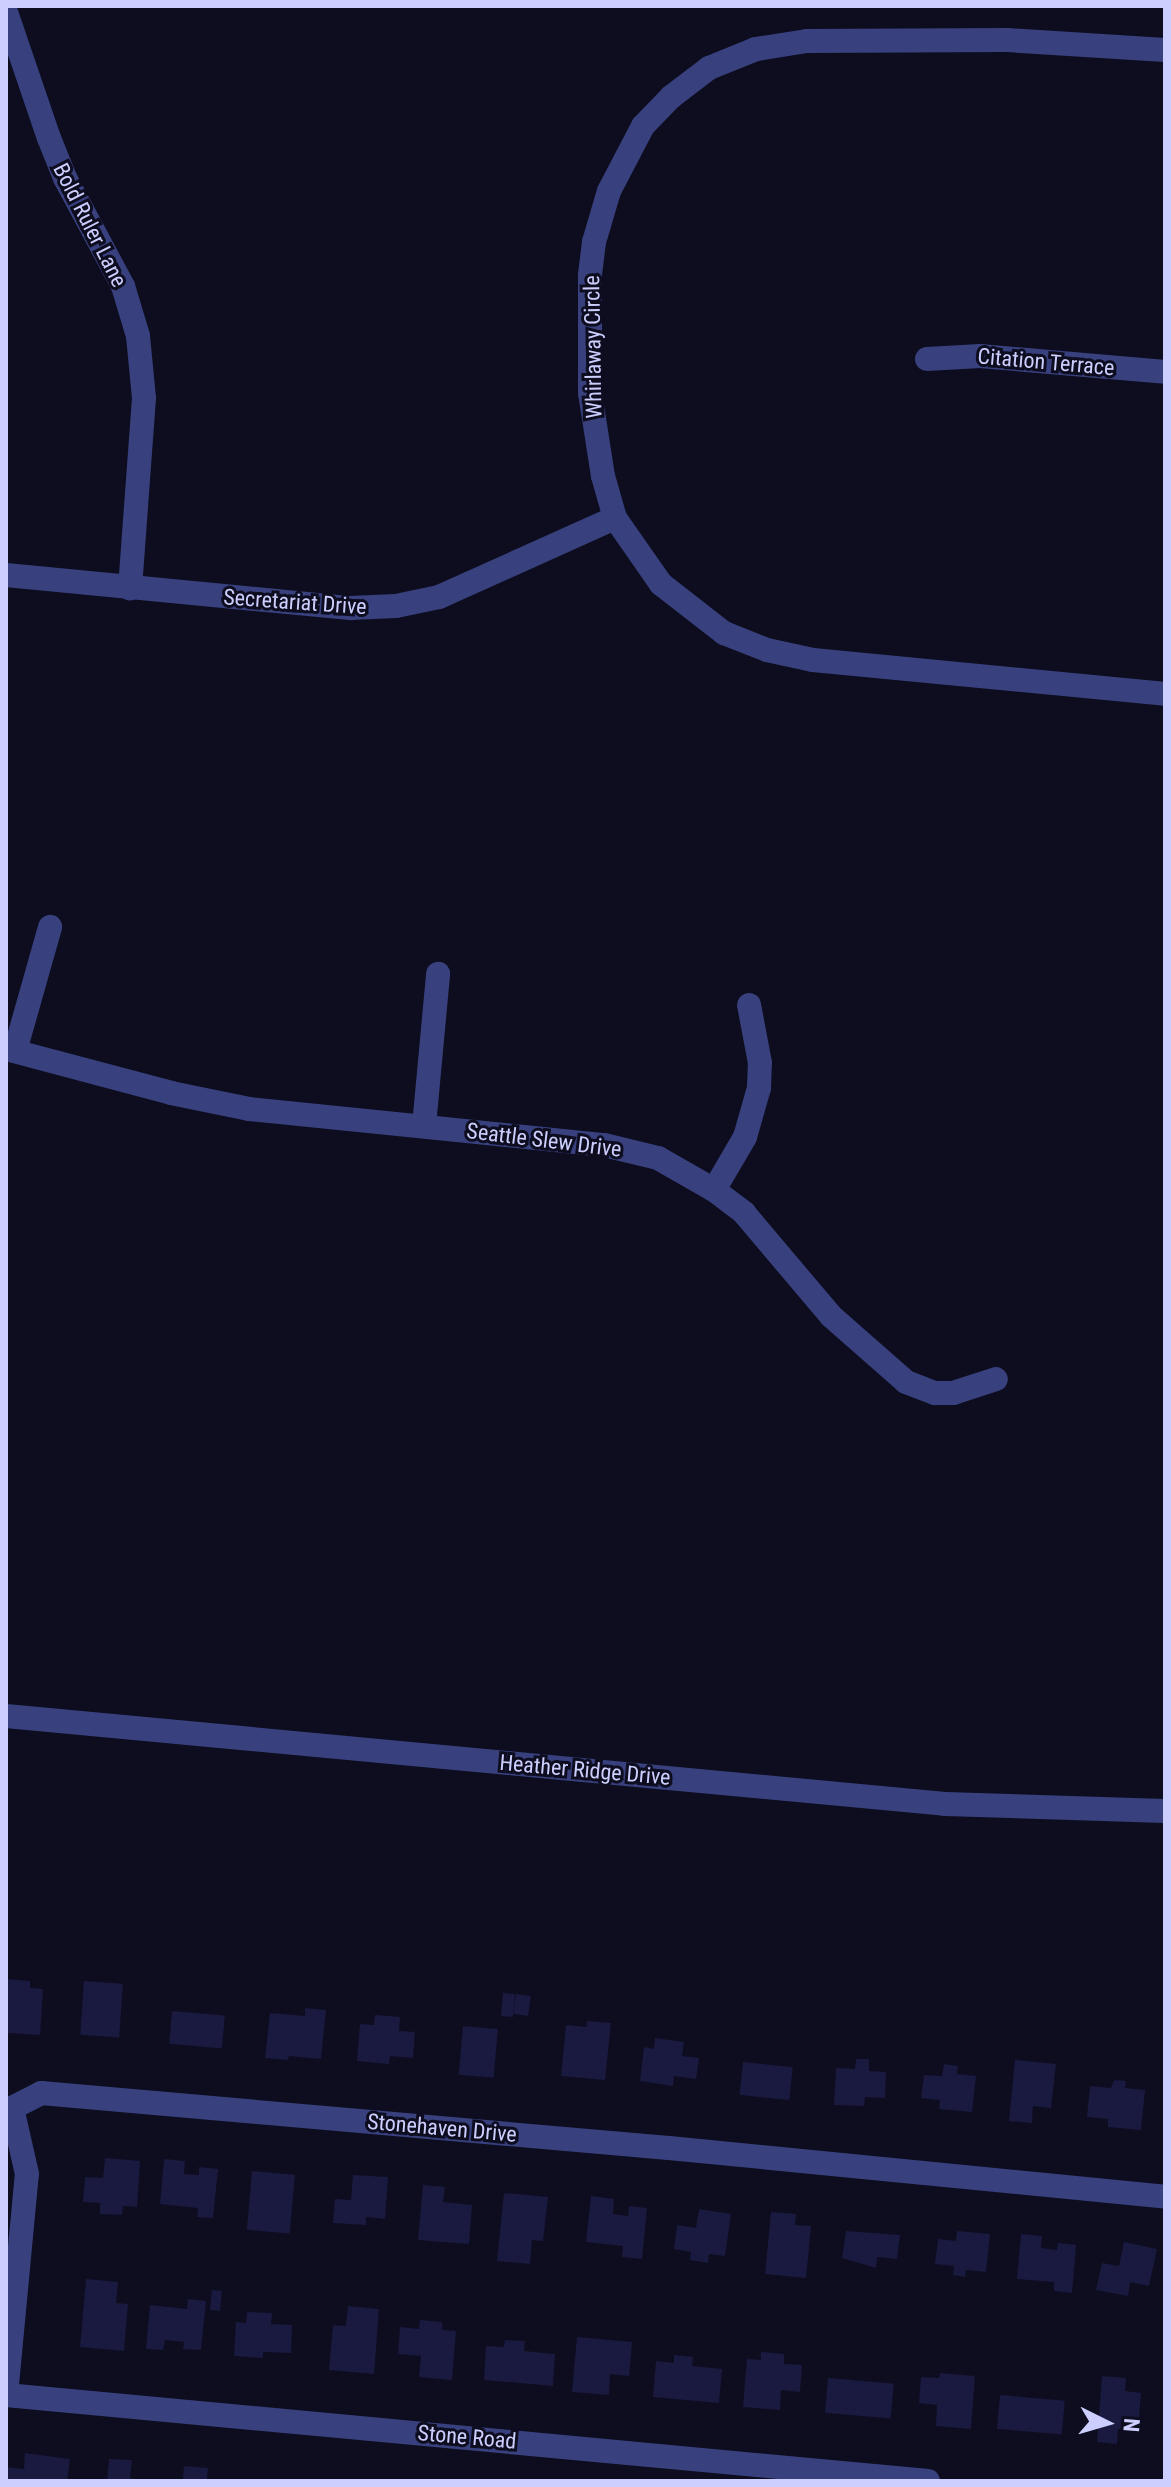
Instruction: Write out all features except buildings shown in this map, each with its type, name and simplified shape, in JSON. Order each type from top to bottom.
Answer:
[{"type":"street","name":"Bold Ruler Lane","points":[[6,12],[65,178],[123,286],[138,336],[144,398],[130,588]]},
{"type":"street","name":"Whirlaway Circle","points":[[1165,50],[1007,40],[807,41],[756,49],[709,68],[671,97],[643,126],[623,160],[594,242],[590,276],[590,393],[603,476],[615,518],[644,564],[675,598],[724,633],[767,650],[813,660],[1165,694]]},
{"type":"street","name":"Citation Terrace","points":[[927,359],[980,356],[1165,372]]},
{"type":"street","name":"Secretariat Drive","points":[[6,575],[350,608],[396,606],[439,597],[615,518]]},
{"type":"street","points":[[10,1050],[50,927]]},
{"type":"street","points":[[424,1126],[438,974]]},
{"type":"street","points":[[714,1190],[745,1137],[759,1088],[760,1063],[749,1005]]},
{"type":"street","name":"Seattle Slew Drive","points":[[10,1050],[171,1093],[249,1109],[638,1152],[679,1168],[744,1213],[831,1316],[906,1382],[935,1393],[953,1393],[996,1379]]},
{"type":"street","name":"Heather Ridge Drive","points":[[6,1716],[945,1804],[1165,1811]]},
{"type":"street","name":"Stonehaven Drive","points":[[6,2395],[27,2174],[25,2151],[13,2123],[12,2108],[41,2093],[669,2148],[1165,2197]]},
{"type":"street","name":"Stone Road","points":[[6,2395],[928,2481]]}]
